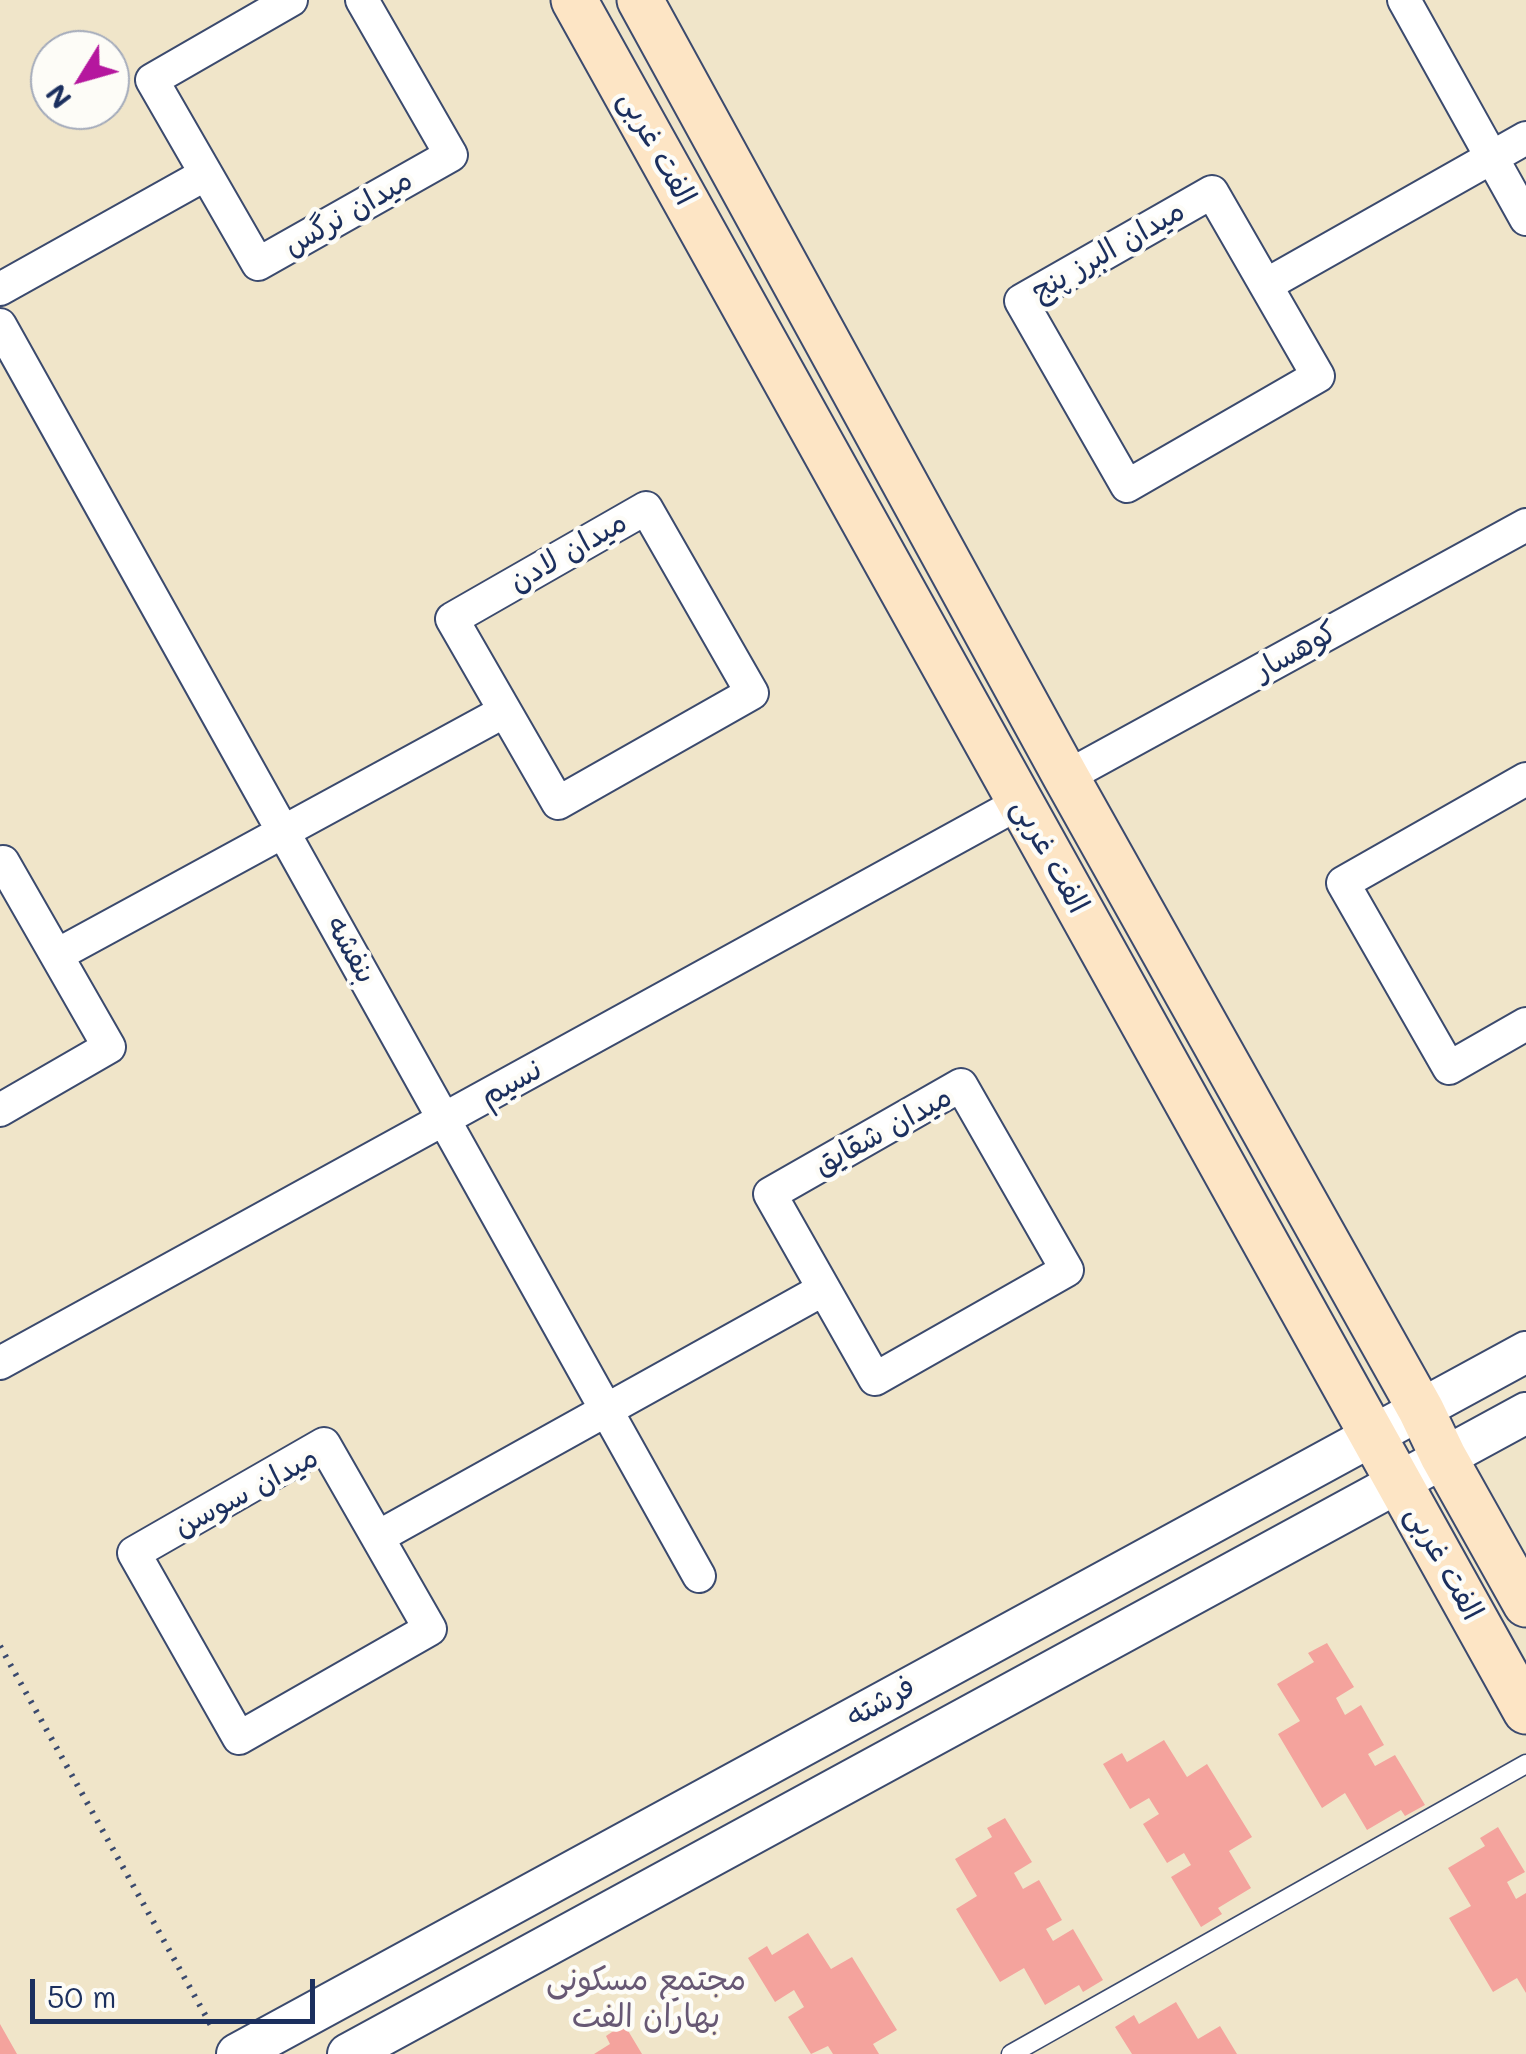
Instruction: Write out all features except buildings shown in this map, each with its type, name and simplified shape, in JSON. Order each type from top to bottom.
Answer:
[{"type":"main road","name":"الفت غربی","points":[[574,0],[1526,1712]]},
{"type":"main road","name":"الفت غربی","points":[[640,0],[1526,1604]]},
{"type":"street","name":"میدان نرگس","points":[[292,0],[152,80],[258,264],[451,154],[362,0]]},
{"type":"street","points":[[1404,0],[1526,219]]},
{"type":"street","points":[[1266,285],[1526,138]]},
{"type":"street","points":[[0,289],[206,174]]},
{"type":"street","name":"میدان البرز پنج","points":[[1212,192],[1266,285],[1318,376],[1127,486],[1021,301],[1212,192]]},
{"type":"street","name":"بنفشه","points":[[0,325],[699,1576]]},
{"type":"street","name":"میدان لادن","points":[[646,508],[752,692],[558,803],[505,711],[452,618],[646,508]]},
{"type":"street","name":"کوهسار","points":[[1066,777],[1526,525]]},
{"type":"street","points":[[56,955],[505,711]]},
{"type":"street","points":[[1526,778],[1342,883],[1448,1068],[1526,1024]]},
{"type":"street","name":"نسیم","points":[[0,1363],[1021,802]]},
{"type":"street","points":[[0,864],[3,862],[109,1047],[0,1110]]},
{"type":"street","name":"میدان شقایق","points":[[961,1085],[1067,1270],[876,1379],[824,1289],[770,1194],[961,1085]]},
{"type":"street","points":[[378,1537],[824,1289]]},
{"type":"street","name":"فرشته","points":[[227,2046],[1526,1352]]},
{"type":"street","name":"فرشته","points":[[348,2054],[1526,1413]]},
{"type":"street","name":"میدان سوسن","points":[[324,1444],[378,1537],[430,1629],[239,1738],[134,1553],[324,1444]]},
{"type":"lane","points":[[1011,2054],[1526,1764]]},
{"type":"path","points":[[0,1646],[227,2046]]},
{"type":"district","name":"مجتمع مسکونی بهاران الفت","points":[[646,1998]]}]
